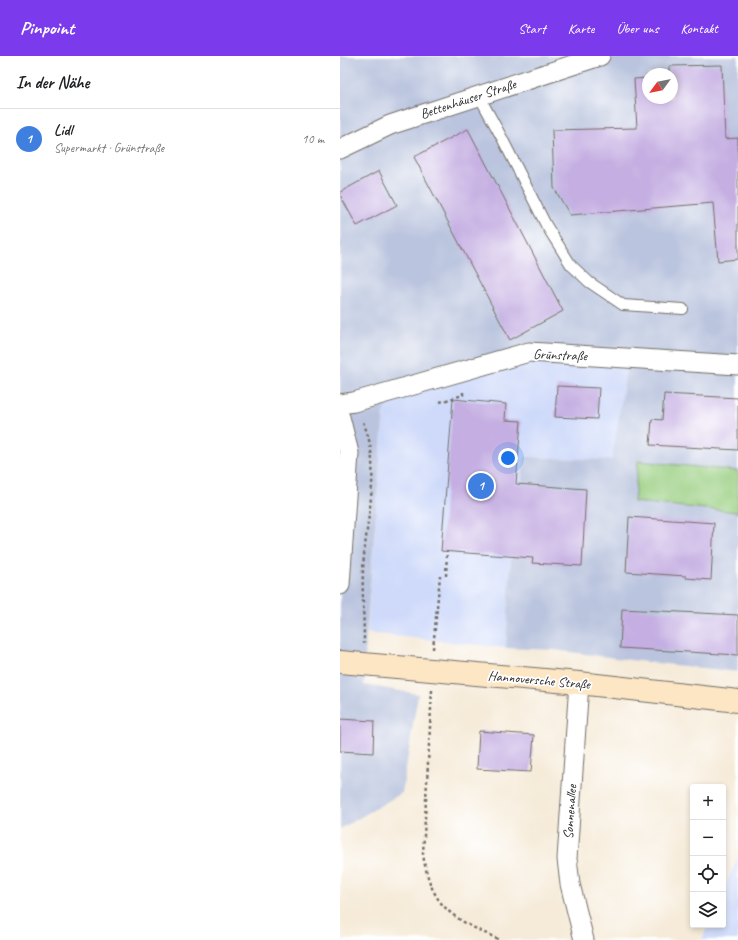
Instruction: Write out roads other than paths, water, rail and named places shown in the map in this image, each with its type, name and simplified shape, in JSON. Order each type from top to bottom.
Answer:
[{"type":"main road","name":"Hannoversche Straße","points":[[340,662],[579,682],[738,701]]},
{"type":"street","name":"Bettenhäuser Straße","points":[[340,149],[390,125],[600,56]]},
{"type":"street","name":"Grünstraße","points":[[347,403],[529,352],[738,365]]},
{"type":"street","points":[[340,416],[349,453],[343,481],[340,585]]},
{"type":"street","name":"Sonnenallee","points":[[579,682],[567,859],[570,884],[584,940]]},
{"type":"lane","points":[[479,96],[546,225],[571,265],[589,282],[623,305],[683,309]]},
{"type":"place","name":"Lidl","points":[[481,486]]}]
